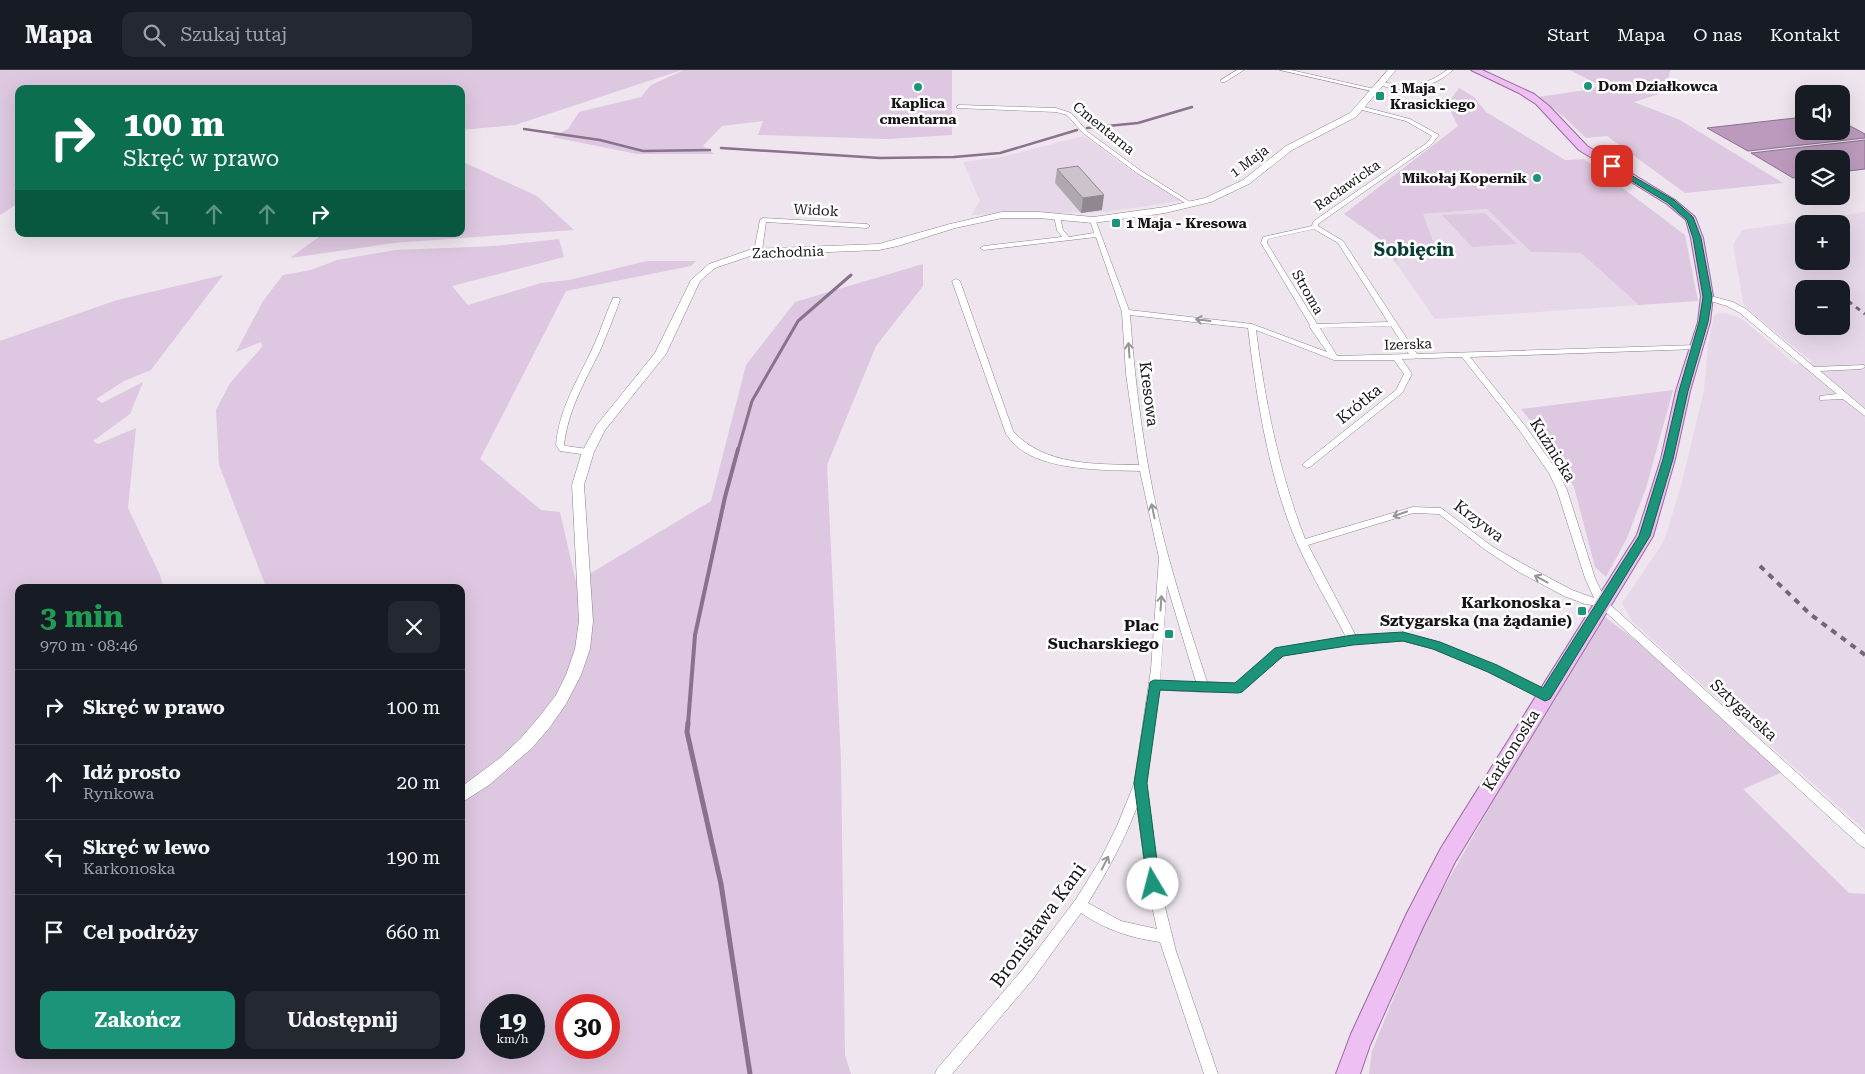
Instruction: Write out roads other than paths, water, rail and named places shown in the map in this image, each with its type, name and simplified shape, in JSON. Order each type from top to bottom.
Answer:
[{"type":"main road","name":"Karkonoska","points":[[1348,1074],[1359,1042],[1448,855],[1602,602],[1645,536],[1668,459],[1683,391],[1704,322],[1707,297],[1697,238],[1690,219],[1671,202],[1583,148],[1545,107],[1535,100],[1475,70]]},
{"type":"street","points":[[1223,81],[1241,70]]},
{"type":"street","points":[[1284,70],[1379,87],[1411,89],[1425,85],[1450,70]]},
{"type":"street","name":"1 Maja","points":[[1094,220],[1192,205],[1216,197],[1246,182],[1289,148],[1339,123],[1360,108],[1392,70]]},
{"type":"street","name":"Cmentarna","points":[[959,107],[1056,110],[1069,114],[1086,133],[1139,172],[1192,205]]},
{"type":"street","name":"Racławicka","points":[[1265,238],[1315,227],[1315,224],[1320,219],[1429,144],[1436,135],[1408,120],[1360,108]]},
{"type":"street","name":"Zachodnia","points":[[465,793],[504,764],[529,740],[554,710],[578,665],[585,642],[586,586],[578,512],[578,485],[588,452],[600,429],[660,354],[696,280],[722,260],[758,252],[879,247],[986,217],[1021,214],[1094,220]]},
{"type":"street","points":[[1057,217],[1060,230],[1067,239]]},
{"type":"street","name":"Widok","points":[[758,252],[763,220],[867,226]]},
{"type":"street","name":"Kresowa","points":[[1094,220],[1126,312],[1130,374],[1144,468],[1164,558]]},
{"type":"street","points":[[1315,227],[1341,242],[1414,356]]},
{"type":"street","points":[[984,248],[1098,235]]},
{"type":"street","name":"Stroma","points":[[1265,238],[1264,243],[1334,358]]},
{"type":"street","points":[[956,281],[1009,432],[1016,442],[1032,451],[1071,462],[1094,466],[1144,468]]},
{"type":"street","points":[[1707,297],[1730,304],[1743,311],[1865,413]]},
{"type":"street","points":[[588,452],[564,448],[560,445],[560,436],[573,398],[594,355],[616,300]]},
{"type":"street","name":"Izerska","points":[[1126,312],[1252,326],[1334,358],[1345,360],[1697,346]]},
{"type":"street","points":[[1313,326],[1394,324]]},
{"type":"street","points":[[1252,326],[1257,377],[1272,454],[1287,503],[1302,543],[1353,640]]},
{"type":"street","name":"Kuźnicka","points":[[1464,355],[1524,429],[1553,472],[1562,490],[1590,578],[1602,602]]},
{"type":"street","name":"Krótka","points":[[1306,465],[1399,391],[1408,374],[1396,357]]},
{"type":"street","points":[[1813,369],[1861,366]]},
{"type":"street","points":[[1823,398],[1844,396]]},
{"type":"street","name":"Krzywa","points":[[1302,543],[1413,510],[1441,511],[1490,549],[1523,569],[1568,594],[1585,600],[1602,602]]},
{"type":"street","points":[[1164,558],[1156,669],[1140,783],[1153,884],[1165,936],[1211,1074]]},
{"type":"street","points":[[1164,558],[1203,688]]},
{"type":"street","name":"Sztygarska","points":[[1602,602],[1865,842]]},
{"type":"street","points":[[1154,685],[1238,688],[1280,652],[1353,640],[1403,637],[1435,645],[1492,669],[1545,695]]},
{"type":"street","name":"Bronisława Kani","points":[[942,1074],[1013,994],[1095,883],[1128,819],[1140,783]]},
{"type":"street","points":[[1079,904],[1102,921],[1132,932],[1165,936]]},
{"type":"waterway","points":[[1087,128],[1138,123],[1192,107]]},
{"type":"waterway","points":[[524,129],[600,140],[643,151],[710,150]]},
{"type":"waterway","points":[[721,148],[880,158],[954,157],[1000,153],[1077,130]]},
{"type":"waterway","points":[[738,450],[752,401],[798,321],[851,275]]},
{"type":"waterway","points":[[688,724],[695,635],[725,497],[738,449]]},
{"type":"waterway","points":[[688,723],[687,732],[721,884],[750,1074]]},
{"type":"railway","points":[[1850,303],[1865,314]]},
{"type":"railway","points":[[1760,566],[1810,614],[1865,655]]},
{"type":"place","name":"Dom Działkowca","points":[[1588,86]]},
{"type":"place","name":"Kaplica cmentarna","points":[[918,87]]},
{"type":"place","name":"1 Maja - Krasickiego","points":[[1380,96]]},
{"type":"place","name":"Mikołaj Kopernik","points":[[1537,178]]},
{"type":"place","name":"1 Maja - Kresowa","points":[[1116,223]]},
{"type":"place","name":"Karkonoska - Sztygarska (na żądanie)","points":[[1582,611]]},
{"type":"place","name":"Plac Sucharskiego","points":[[1169,634]]},
{"type":"district","name":"Sobięcin","points":[[1414,249]]}]
